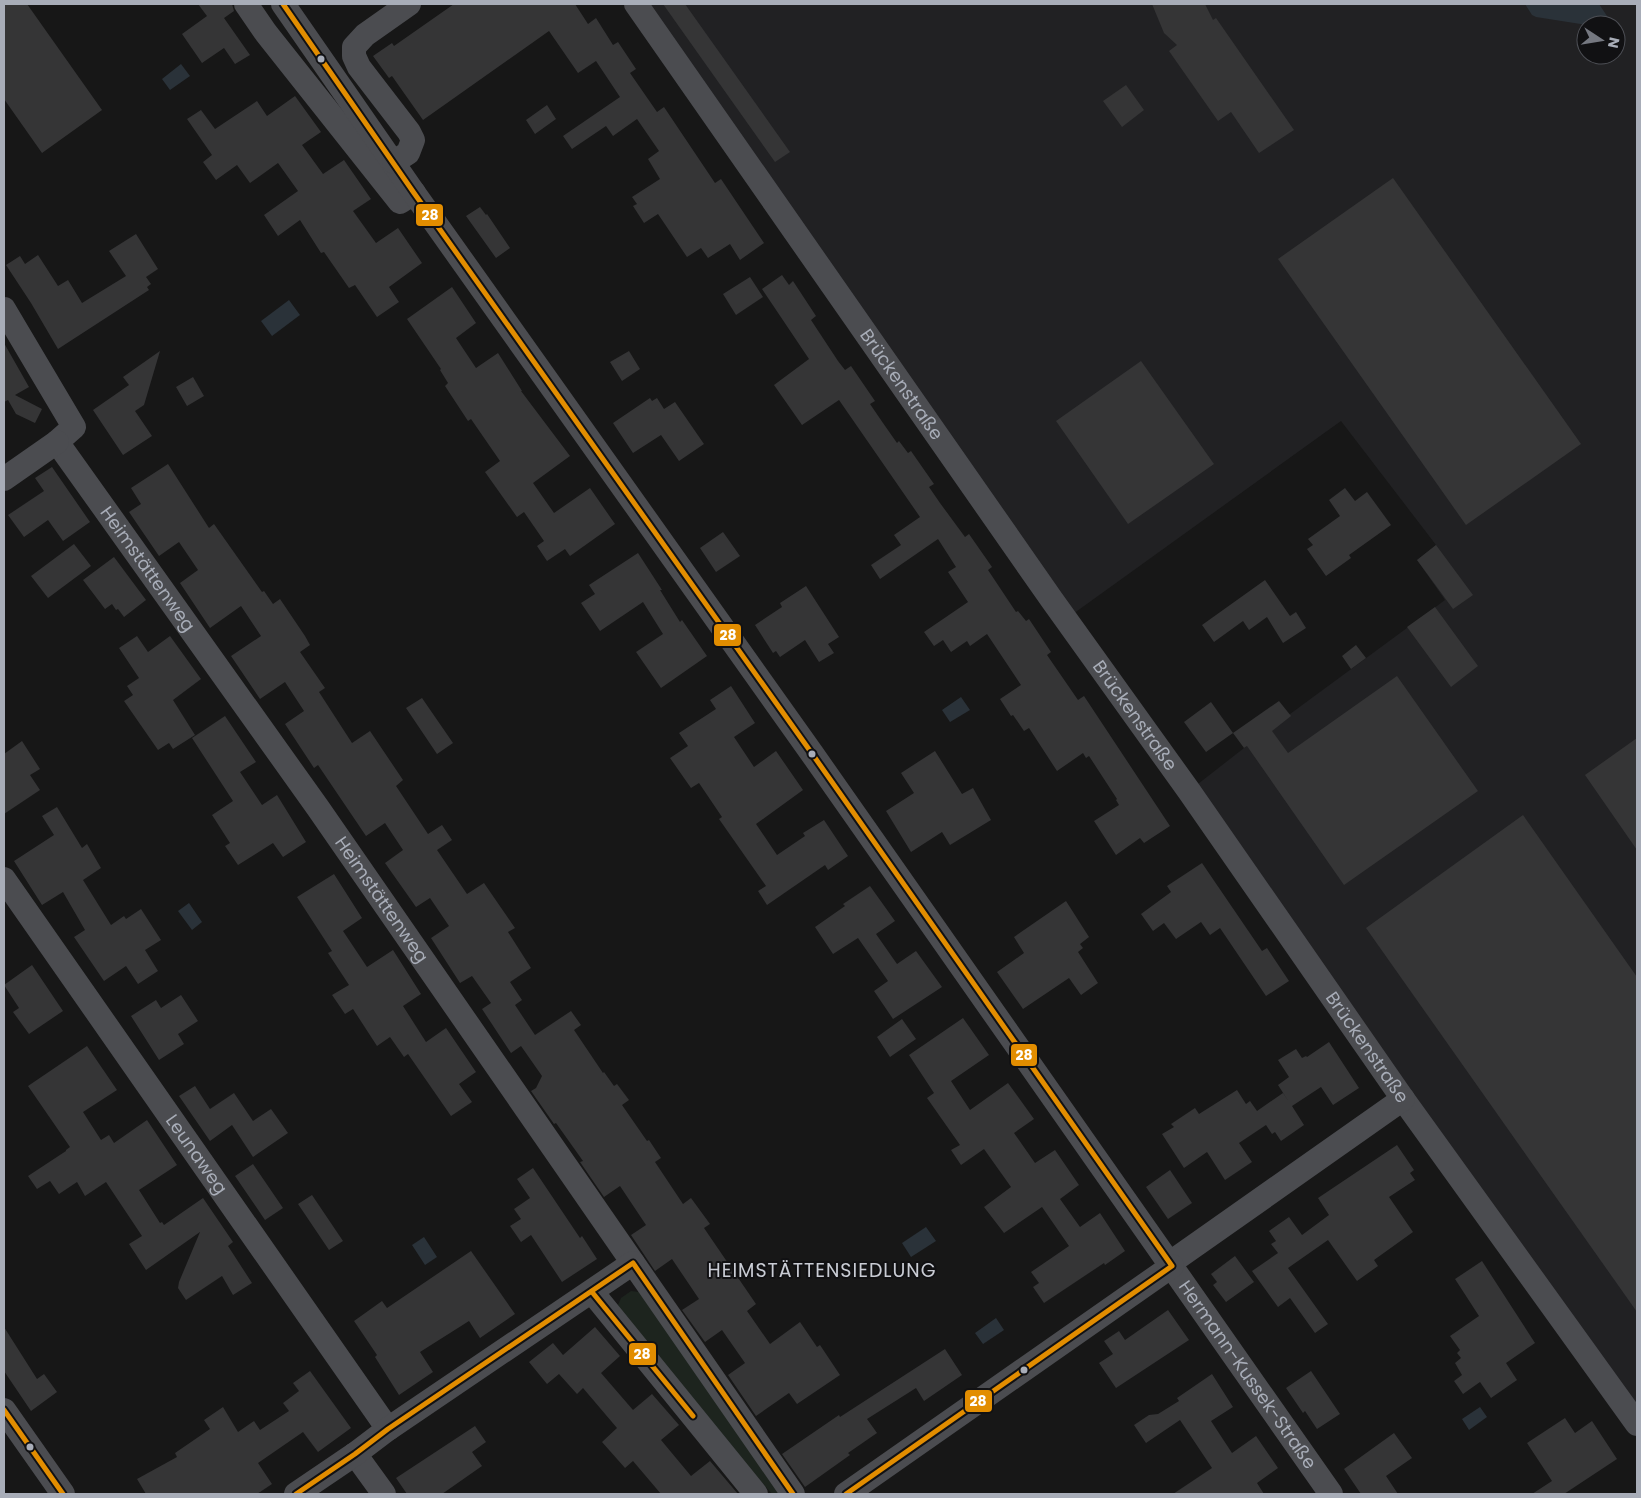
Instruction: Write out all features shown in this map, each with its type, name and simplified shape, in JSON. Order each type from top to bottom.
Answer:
[{"type":"street","points":[[246,4],[266,33],[400,202],[414,193]]},
{"type":"street","name":"Hermann-Kussek-Straße","points":[[283,4],[414,193],[813,755],[1331,1494]]},
{"type":"street","points":[[394,162],[408,153],[412,140],[409,132],[359,67],[354,56],[354,47],[365,35],[409,4]]},
{"type":"street","name":"Brückenstraße","points":[[636,4],[1040,584],[1189,791],[1402,1099],[1637,1424]]},
{"type":"street","points":[[4,309],[74,427],[57,442],[4,479]]},
{"type":"street","name":"Heimstättenweg","points":[[57,442],[318,808],[793,1494]]},
{"type":"street","name":"Leunaweg","points":[[4,879],[388,1429]]},
{"type":"street","points":[[846,1494],[1171,1265],[1402,1099]]},
{"type":"street","points":[[296,1494],[388,1429],[633,1263]]},
{"type":"street","points":[[592,1292],[756,1494]]},
{"type":"street","points":[[4,1410],[63,1494]]},
{"type":"street","points":[[355,1454],[384,1494]]},
{"type":"shaded area","points":[[645,4],[1637,4],[1637,1424],[1189,791],[1244,748],[1445,600],[1417,560],[1436,545],[1341,421],[1066,619]]},
{"type":"shaded area","points":[[1525,4],[1599,4],[1606,15],[1576,15],[1576,23],[1532,15]]},
{"type":"shaded area","points":[[181,64],[190,76],[170,90],[162,79]]},
{"type":"shaded area","points":[[289,300],[300,315],[272,336],[261,321]]},
{"type":"shaded area","points":[[961,697],[970,710],[950,722],[942,710]]},
{"type":"shaded area","points":[[189,903],[202,922],[192,930],[178,911]]},
{"type":"shaded area","points":[[926,1227],[936,1241],[911,1257],[902,1243]]},
{"type":"shaded area","points":[[424,1237],[437,1257],[425,1265],[412,1245]]},
{"type":"shaded area","points":[[631,1291],[639,1292],[786,1494],[772,1494],[628,1327],[618,1305],[621,1298]]},
{"type":"shaded area","points":[[996,1318],[1004,1330],[983,1344],[975,1333]]},
{"type":"shaded area","points":[[1480,1407],[1487,1417],[1469,1430],[1462,1419]]},
{"type":"building","points":[[4,4],[27,4],[102,110],[42,153],[4,99]]},
{"type":"building","points":[[198,4],[232,4],[234,11],[224,18],[250,55],[235,64],[224,48],[202,63],[182,34],[207,16]]},
{"type":"building","points":[[454,4],[575,4],[588,24],[596,18],[613,45],[618,42],[636,69],[630,73],[657,112],[664,107],[715,183],[721,179],[764,243],[740,260],[730,244],[708,258],[701,248],[687,257],[658,214],[644,223],[633,206],[637,204],[632,197],[660,179],[648,159],[659,151],[637,119],[613,136],[606,126],[572,149],[563,136],[620,97],[596,61],[578,73],[549,31],[423,120],[392,76],[389,78],[373,56],[392,43],[394,46]]},
{"type":"building","points":[[663,4],[685,4],[790,152],[775,162]]},
{"type":"building","points":[[1152,4],[1205,4],[1213,20],[1216,18],[1294,130],[1259,153],[1231,112],[1218,121],[1169,51],[1177,45],[1164,33]]},
{"type":"building","points":[[1126,85],[1144,110],[1122,127],[1103,101]]},
{"type":"building","points":[[295,96],[321,132],[302,145],[323,174],[344,160],[371,199],[353,211],[376,243],[398,228],[422,263],[389,287],[399,302],[377,317],[355,285],[349,288],[324,252],[321,253],[300,220],[278,236],[264,215],[298,191],[278,163],[250,183],[237,165],[216,180],[203,162],[212,155],[187,119],[201,110],[215,129],[257,101],[267,116]]},
{"type":"building","points":[[547,105],[556,119],[535,134],[526,120]]},
{"type":"building","points":[[1393,178],[1581,444],[1466,525],[1278,259]]},
{"type":"building","points":[[480,207],[487,214],[510,248],[496,258],[466,216]]},
{"type":"building","points":[[136,234],[158,269],[146,277],[151,284],[147,287],[149,290],[58,349],[6,265],[20,256],[25,264],[38,255],[58,286],[68,280],[82,303],[126,276],[109,251]]},
{"type":"building","points":[[782,275],[789,285],[793,281],[816,316],[811,320],[838,361],[845,370],[851,366],[875,401],[870,404],[883,423],[897,443],[899,441],[908,453],[911,451],[934,484],[929,487],[940,503],[965,537],[969,534],[992,567],[988,570],[1016,612],[1018,611],[1026,621],[1029,619],[1051,652],[1047,655],[1078,700],[1084,696],[1170,826],[1144,843],[1140,838],[1116,855],[1094,821],[1119,805],[1117,799],[1089,756],[1086,758],[1083,753],[1057,771],[1029,728],[1024,731],[1013,715],[1011,716],[1000,699],[1021,685],[987,634],[970,646],[967,641],[951,652],[943,640],[934,646],[924,632],[968,602],[948,572],[956,567],[938,539],[880,579],[871,565],[901,545],[894,535],[920,517],[839,400],[802,425],[774,385],[809,359],[762,289]]},
{"type":"building","points":[[750,277],[763,297],[736,315],[723,294]]},
{"type":"building","points":[[452,287],[476,323],[456,338],[476,368],[498,353],[521,391],[570,456],[533,483],[554,513],[590,488],[615,524],[570,556],[565,549],[547,561],[537,546],[544,541],[524,512],[517,517],[485,472],[500,461],[471,419],[468,421],[445,386],[448,383],[441,369],[407,319]]},
{"type":"building","points":[[4,343],[29,387],[15,395],[42,409],[35,423],[16,414],[8,400],[4,402]]},
{"type":"building","points":[[160,351],[144,405],[135,411],[152,436],[123,455],[93,410],[129,385],[123,377]]},
{"type":"building","points":[[629,351],[640,369],[622,381],[610,362]]},
{"type":"building","points":[[1141,361],[1214,464],[1128,524],[1056,421]]},
{"type":"building","points":[[193,377],[204,396],[187,406],[176,387]]},
{"type":"building","points":[[650,398],[652,401],[657,398],[664,409],[675,402],[704,444],[679,461],[661,435],[633,453],[613,423]]},
{"type":"building","points":[[168,464],[209,528],[214,524],[262,592],[264,591],[273,604],[280,599],[305,636],[310,645],[300,652],[325,688],[319,692],[352,743],[370,731],[403,780],[396,786],[428,834],[442,825],[452,840],[437,850],[467,894],[484,883],[515,928],[508,932],[531,968],[510,982],[522,1000],[515,1005],[535,1035],[571,1011],[581,1025],[574,1030],[603,1073],[614,1086],[617,1084],[629,1100],[622,1105],[661,1158],[655,1162],[683,1204],[691,1198],[710,1224],[704,1228],[756,1304],[747,1311],[770,1344],[800,1322],[817,1347],[820,1345],[840,1375],[797,1404],[789,1393],[756,1416],[728,1375],[745,1363],[722,1330],[705,1342],[682,1310],[699,1299],[672,1259],[655,1271],[631,1235],[646,1225],[620,1186],[604,1197],[580,1162],[583,1161],[531,1091],[536,1088],[542,1076],[521,1046],[511,1053],[482,1009],[491,1003],[472,976],[460,983],[431,938],[449,926],[430,898],[416,907],[385,863],[403,850],[385,823],[366,836],[318,765],[314,768],[285,724],[304,711],[285,682],[260,699],[231,656],[261,636],[241,606],[210,628],[180,583],[198,570],[179,542],[159,556],[129,512],[141,504],[131,488]]},
{"type":"building","points":[[52,467],[90,522],[63,541],[48,520],[24,537],[8,515],[44,491],[35,478]]},
{"type":"building","points":[[1345,488],[1355,501],[1367,492],[1391,525],[1349,555],[1351,558],[1326,576],[1307,549],[1313,545],[1308,539],[1340,516],[1329,500]]},
{"type":"building","points":[[723,532],[740,556],[716,572],[700,548]]},
{"type":"building","points":[[74,544],[91,566],[48,598],[31,576]]},
{"type":"building","points":[[1436,545],[1473,595],[1453,609],[1417,560]]},
{"type":"building","points":[[638,553],[680,622],[682,620],[707,656],[661,688],[636,652],[663,634],[643,602],[600,631],[581,603],[595,594],[589,585]]},
{"type":"building","points":[[114,557],[146,600],[124,617],[112,604],[105,609],[83,580]]},
{"type":"building","points":[[1265,580],[1290,616],[1296,612],[1306,628],[1283,643],[1267,617],[1249,630],[1243,621],[1214,642],[1202,625]]},
{"type":"building","points":[[806,586],[839,637],[828,644],[834,653],[819,662],[805,640],[780,657],[776,651],[773,653],[755,625],[782,607],[780,603]]},
{"type":"building","points":[[1435,607],[1478,666],[1451,687],[1407,627]]},
{"type":"building","points":[[137,636],[148,652],[170,636],[201,679],[173,700],[195,735],[173,749],[169,743],[158,750],[124,701],[133,695],[127,686],[139,678],[119,648]]},
{"type":"building","points":[[1356,645],[1366,658],[1351,669],[1342,656]]},
{"type":"building","points":[[1397,676],[1478,791],[1344,885],[1247,746],[1244,748],[1233,733],[1279,701],[1291,716],[1272,731],[1288,753]]},
{"type":"building","points":[[731,686],[755,723],[734,737],[754,767],[776,751],[803,790],[756,824],[777,855],[805,836],[803,833],[824,820],[848,856],[828,870],[825,865],[767,905],[758,891],[766,886],[719,819],[722,817],[699,783],[691,788],[670,758],[688,746],[679,733],[716,709],[710,700]]},
{"type":"building","points":[[422,698],[453,743],[437,754],[406,708]]},
{"type":"building","points":[[1211,702],[1233,733],[1206,752],[1184,722]]},
{"type":"building","points":[[225,716],[256,762],[240,772],[262,805],[277,795],[306,842],[283,857],[273,843],[238,865],[225,846],[230,843],[212,815],[233,801],[192,738]]},
{"type":"building","points":[[1637,738],[1637,850],[1585,775]]},
{"type":"building","points":[[22,741],[40,769],[30,775],[40,790],[4,814],[4,754]]},
{"type":"building","points":[[935,751],[962,794],[973,788],[991,820],[950,845],[942,832],[911,852],[886,811],[914,793],[901,773]]},
{"type":"building","points":[[57,807],[82,848],[87,844],[101,868],[83,880],[111,925],[124,916],[126,919],[141,909],[161,940],[145,950],[158,971],[138,984],[126,966],[104,981],[74,937],[85,930],[63,892],[42,905],[14,861],[54,835],[42,816]]},
{"type":"building","points":[[1523,815],[1637,977],[1637,1312],[1366,928]]},
{"type":"building","points":[[1202,863],[1262,951],[1267,948],[1289,981],[1266,996],[1220,928],[1210,935],[1201,922],[1176,939],[1164,923],[1153,931],[1141,914],[1171,892],[1167,886]]},
{"type":"building","points":[[334,874],[362,918],[343,931],[367,967],[393,950],[421,994],[403,1006],[426,1042],[446,1028],[476,1072],[459,1084],[472,1102],[451,1116],[408,1054],[404,1057],[390,1037],[377,1046],[353,1009],[345,1014],[332,995],[349,985],[328,953],[332,951],[297,897]]},
{"type":"building","points":[[870,886],[895,921],[876,934],[897,964],[916,951],[942,987],[893,1019],[874,991],[888,981],[858,938],[833,954],[815,927],[845,906],[843,904]]},
{"type":"building","points":[[1066,901],[1089,937],[1080,944],[1083,948],[1078,952],[1098,983],[1081,995],[1069,978],[1023,1009],[997,972],[1024,953],[1014,937]]},
{"type":"building","points":[[32,965],[63,1011],[29,1034],[13,1012],[19,1008],[4,985]]},
{"type":"building","points":[[181,995],[198,1021],[178,1034],[184,1044],[159,1060],[131,1016],[156,1000],[161,1008]]},
{"type":"building","points":[[963,1018],[989,1055],[951,1081],[970,1110],[1008,1083],[1034,1119],[1014,1133],[1035,1163],[1055,1150],[1079,1185],[1060,1199],[1080,1227],[1100,1213],[1125,1251],[1044,1303],[1033,1287],[1039,1283],[1031,1272],[1069,1246],[1042,1207],[1004,1233],[984,1207],[1011,1187],[984,1149],[961,1165],[951,1150],[960,1145],[927,1098],[934,1093],[909,1055]]},
{"type":"building","points":[[902,1019],[916,1039],[890,1057],[877,1037]]},
{"type":"building","points":[[1329,1042],[1359,1088],[1333,1105],[1321,1087],[1292,1106],[1304,1125],[1281,1141],[1275,1132],[1272,1134],[1266,1125],[1239,1143],[1252,1162],[1225,1180],[1207,1152],[1184,1168],[1162,1134],[1174,1127],[1171,1124],[1195,1108],[1199,1114],[1237,1090],[1246,1104],[1250,1101],[1257,1111],[1283,1093],[1289,1102],[1278,1085],[1289,1077],[1278,1060],[1296,1049],[1302,1058],[1307,1057]]},
{"type":"building","points":[[87,1046],[117,1090],[83,1112],[101,1140],[109,1135],[114,1143],[147,1120],[177,1165],[139,1190],[160,1223],[162,1222],[164,1225],[203,1198],[233,1242],[228,1246],[252,1283],[233,1295],[222,1276],[186,1300],[178,1288],[179,1282],[200,1232],[146,1270],[129,1244],[142,1236],[106,1182],[85,1196],[77,1182],[59,1194],[50,1181],[37,1189],[28,1176],[70,1147],[28,1086]]},
{"type":"building","points":[[195,1086],[210,1109],[234,1093],[253,1121],[271,1109],[288,1133],[253,1157],[232,1125],[210,1141],[179,1096]]},
{"type":"building","points":[[1397,1145],[1414,1170],[1410,1173],[1415,1180],[1389,1197],[1413,1232],[1374,1260],[1378,1266],[1357,1281],[1328,1240],[1288,1268],[1328,1324],[1315,1333],[1290,1298],[1278,1307],[1252,1271],[1278,1253],[1271,1244],[1276,1241],[1269,1231],[1289,1217],[1302,1235],[1329,1215],[1318,1198]]},
{"type":"building","points":[[253,1164],[283,1208],[265,1220],[235,1176]]},
{"type":"building","points":[[533,1168],[580,1238],[582,1236],[597,1259],[562,1282],[531,1235],[521,1242],[510,1226],[521,1219],[514,1209],[530,1198],[517,1179]]},
{"type":"building","points":[[1170,1170],[1192,1203],[1168,1219],[1146,1187]]},
{"type":"building","points":[[312,1195],[343,1241],[329,1250],[298,1204]]},
{"type":"building","points":[[471,1251],[515,1314],[480,1338],[469,1321],[420,1352],[433,1372],[399,1395],[375,1357],[377,1355],[354,1321],[382,1301],[387,1308]]},
{"type":"building","points":[[1235,1256],[1254,1282],[1226,1302],[1213,1285],[1217,1282],[1211,1274]]},
{"type":"building","points":[[1482,1261],[1535,1343],[1506,1363],[1517,1380],[1491,1398],[1480,1382],[1463,1394],[1454,1381],[1462,1375],[1455,1363],[1461,1358],[1457,1353],[1460,1350],[1450,1336],[1479,1316],[1455,1279]]},
{"type":"building","points":[[1168,1310],[1189,1340],[1116,1388],[1099,1363],[1113,1354],[1104,1341],[1119,1331],[1125,1340]]},
{"type":"building","points":[[4,1327],[37,1379],[44,1374],[57,1392],[31,1411],[4,1371]]},
{"type":"building","points":[[595,1327],[620,1356],[601,1373],[633,1410],[652,1394],[679,1425],[661,1440],[691,1476],[710,1461],[738,1494],[661,1494],[633,1461],[625,1468],[602,1442],[617,1428],[583,1388],[577,1394],[559,1374],[547,1384],[529,1362],[553,1343],[563,1355]]},
{"type":"building","points":[[945,1349],[962,1375],[924,1401],[916,1388],[867,1419],[877,1433],[805,1487],[782,1454],[839,1415],[840,1417]]},
{"type":"building","points":[[310,1371],[351,1428],[318,1452],[303,1432],[258,1463],[272,1484],[257,1494],[146,1494],[137,1479],[177,1457],[175,1453],[210,1429],[204,1420],[223,1407],[238,1432],[254,1421],[260,1430],[289,1411],[283,1403],[299,1391],[293,1383]]},
{"type":"building","points":[[1311,1371],[1340,1414],[1317,1429],[1305,1411],[1303,1413],[1286,1388]]},
{"type":"building","points":[[1212,1374],[1233,1407],[1211,1421],[1232,1453],[1256,1436],[1278,1468],[1257,1483],[1264,1494],[1173,1494],[1212,1468],[1180,1420],[1146,1443],[1134,1425],[1149,1415],[1158,1414],[1179,1401],[1177,1398]]},
{"type":"building","points":[[1565,1418],[1575,1433],[1592,1421],[1617,1459],[1564,1494],[1532,1494],[1552,1481],[1527,1443]]},
{"type":"building","points":[[475,1426],[486,1442],[472,1452],[482,1466],[442,1494],[407,1494],[396,1478]]},
{"type":"building","points":[[1394,1433],[1412,1458],[1386,1476],[1398,1494],[1361,1494],[1344,1469]]},
{"type":"transit line","name":"28","points":[[283,4],[414,193],[813,755],[1172,1266]]},
{"type":"transit line","name":"28","points":[[296,1494],[388,1429],[633,1263],[793,1494]]},
{"type":"transit line","name":"28","points":[[846,1494],[1172,1266]]},
{"type":"transit line","name":"28","points":[[592,1292],[693,1416]]},
{"type":"transit line","name":"28","points":[[4,1410],[63,1494]]},
{"type":"district","name":"HEIMSTÄTTENSIEDLUNG","points":[[822,1270]]}]
